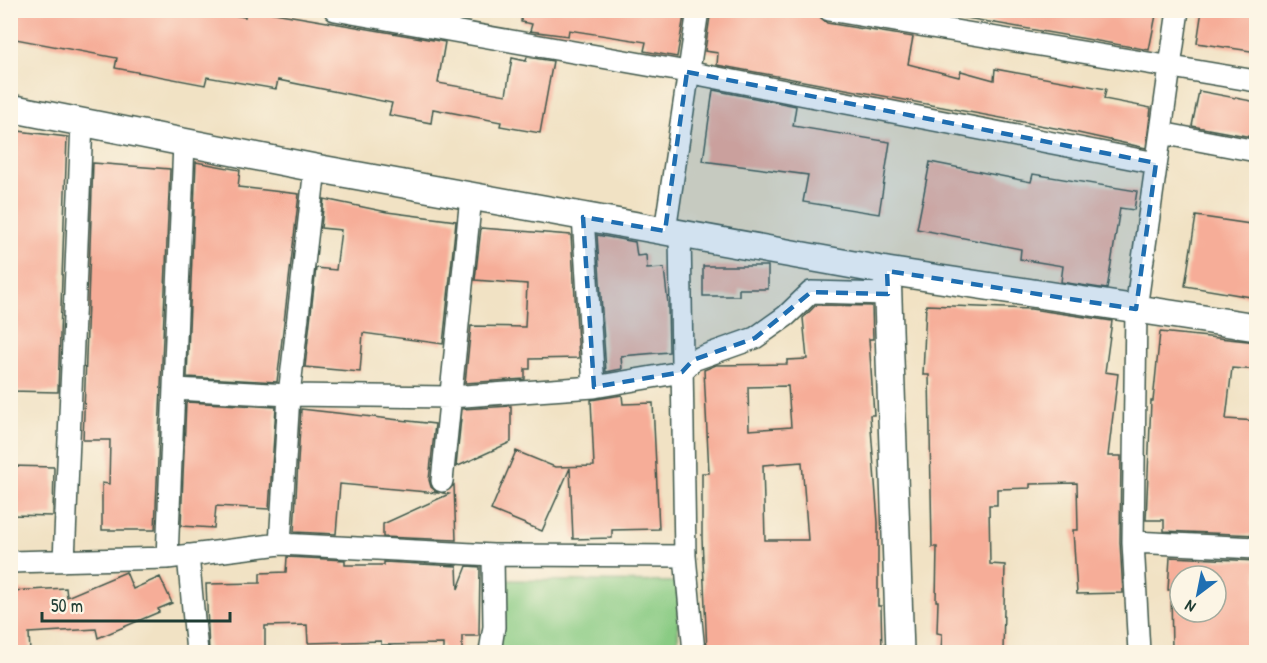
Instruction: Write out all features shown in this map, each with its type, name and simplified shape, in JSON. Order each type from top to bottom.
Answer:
[{"type":"street","points":[[335,10],[687,72],[1156,163]]},
{"type":"street","points":[[694,652],[685,556],[682,372],[672,233],[687,72],[698,10]]},
{"type":"street","points":[[829,10],[1257,81]]},
{"type":"street","points":[[1139,652],[1133,542],[1136,309],[1178,10]]},
{"type":"street","points":[[10,108],[315,168],[672,233],[887,283],[1136,309],[1257,327]]},
{"type":"street","points":[[64,561],[82,122]]},
{"type":"street","points":[[1161,133],[1257,151]]},
{"type":"street","points":[[184,143],[175,389],[178,556],[197,652]]},
{"type":"street","points":[[280,544],[289,395],[315,168]]},
{"type":"street","points":[[442,481],[471,197]]},
{"type":"street","points":[[583,217],[594,387]]},
{"type":"street","points":[[175,389],[289,395],[450,397],[594,387],[682,372],[693,360],[755,338],[786,316],[811,292],[887,283]]},
{"type":"street","points":[[887,283],[900,652]]},
{"type":"street","points":[[1133,542],[1257,549]]},
{"type":"street","points":[[10,562],[178,556],[280,544],[493,555],[685,556]]},
{"type":"street","points":[[490,652],[494,627],[493,555]]},
{"type":"highlighted area","points":[[687,72],[1156,163],[1136,309],[887,271],[888,294],[811,292],[755,338],[693,360],[682,372],[594,387],[583,217],[665,231]]},
{"type":"green space","points":[[499,580],[679,582],[678,652],[498,652]]},
{"type":"building","points":[[10,10],[207,10],[245,17],[246,10],[257,10],[445,42],[438,83],[506,95],[512,58],[526,61],[527,57],[553,61],[540,133],[500,126],[501,122],[433,109],[431,123],[389,115],[392,103],[278,80],[276,89],[207,77],[205,85],[115,68],[117,58],[10,38]]},
{"type":"building","points":[[411,10],[451,10],[450,17]]},
{"type":"building","points":[[522,10],[685,10],[677,57],[644,51],[646,42],[569,30],[568,36],[530,31],[532,24],[521,22]]},
{"type":"building","points":[[711,10],[795,10],[817,14],[827,23],[913,37],[908,64],[959,77],[961,71],[994,80],[995,69],[1106,89],[1104,99],[1151,108],[1146,148],[1060,129],[717,65],[718,53],[705,51]]},
{"type":"building","points":[[921,10],[1157,10],[1149,50]]},
{"type":"building","points":[[1202,10],[1257,10],[1257,52],[1197,43]]},
{"type":"building","points":[[713,90],[796,106],[793,126],[890,142],[879,214],[803,202],[808,175],[703,161]]},
{"type":"building","points":[[1199,91],[1257,102],[1257,138],[1192,126]]},
{"type":"building","points":[[10,130],[67,137],[58,392],[10,391]]},
{"type":"building","points":[[196,162],[240,170],[238,187],[299,194],[277,382],[187,377]]},
{"type":"building","points":[[930,162],[1031,182],[1033,174],[1137,191],[1134,210],[1120,208],[1107,289],[1061,282],[1063,266],[1020,259],[1021,249],[917,229]]},
{"type":"building","points":[[93,163],[170,169],[155,530],[102,530],[102,483],[109,484],[110,440],[83,440]]},
{"type":"building","points":[[324,199],[387,212],[456,221],[443,344],[363,333],[360,372],[305,367],[316,268],[336,270],[341,230],[321,228]]},
{"type":"building","points":[[1196,216],[1257,225],[1257,298],[1185,286]]},
{"type":"building","points":[[481,228],[571,235],[579,358],[530,359],[530,369],[525,369],[525,379],[465,383],[471,326],[525,327],[527,284],[475,280]]},
{"type":"building","points":[[597,235],[635,242],[637,256],[646,255],[647,269],[664,268],[668,304],[669,352],[621,356],[622,369],[606,372]]},
{"type":"building","points":[[703,266],[768,266],[768,289],[739,289],[739,296],[703,296]]},
{"type":"building","points":[[816,305],[872,306],[873,339],[869,339],[874,415],[870,415],[878,522],[878,606],[881,606],[882,652],[707,652],[702,538],[702,473],[709,473],[704,370],[716,365],[787,364],[787,360],[807,359],[803,318]],"holes":[[[788,386],[791,427],[749,430],[748,387]],[[802,462],[808,540],[765,540],[763,465]]]},
{"type":"building","points":[[926,305],[1031,309],[1112,321],[1105,372],[1118,374],[1108,456],[1121,456],[1120,542],[1123,593],[1077,594],[1073,530],[1078,530],[1077,483],[1030,484],[1030,488],[997,489],[997,505],[989,505],[990,564],[1005,565],[1003,652],[941,652],[942,634],[937,633],[937,547],[932,547],[929,375],[923,375]]},
{"type":"building","points":[[1160,332],[1257,342],[1257,370],[1232,368],[1226,419],[1257,421],[1257,535],[1164,531],[1164,520],[1146,520],[1151,401],[1153,401]]},
{"type":"building","points":[[622,395],[623,404],[653,403],[659,529],[612,530],[612,538],[573,539],[570,468],[542,531],[491,510],[516,451],[555,467],[594,466],[591,400]]},
{"type":"building","points":[[186,402],[276,407],[269,509],[216,506],[214,528],[181,526]]},
{"type":"building","points":[[511,406],[511,442],[456,467],[462,409]]},
{"type":"building","points":[[301,409],[435,424],[429,480],[431,487],[438,493],[340,484],[336,534],[294,532]]},
{"type":"building","points":[[10,466],[54,467],[53,516],[10,515]]},
{"type":"building","points":[[454,485],[456,540],[383,537],[383,524],[449,494],[443,493]]},
{"type":"building","points":[[287,557],[345,560],[345,565],[384,565],[384,562],[457,566],[458,589],[467,566],[480,567],[479,636],[462,636],[462,652],[443,652],[443,644],[381,645],[381,641],[308,643],[307,625],[265,626],[265,652],[209,652],[206,584],[260,583],[260,573],[286,572]]},
{"type":"building","points":[[1170,557],[1257,561],[1257,652],[1172,652],[1172,624],[1228,624],[1228,564],[1170,564]]},
{"type":"building","points":[[126,572],[133,589],[160,577],[172,603],[158,609],[159,612],[98,638],[96,629],[29,633],[30,652],[10,652],[10,591],[66,588],[67,597]]}]
